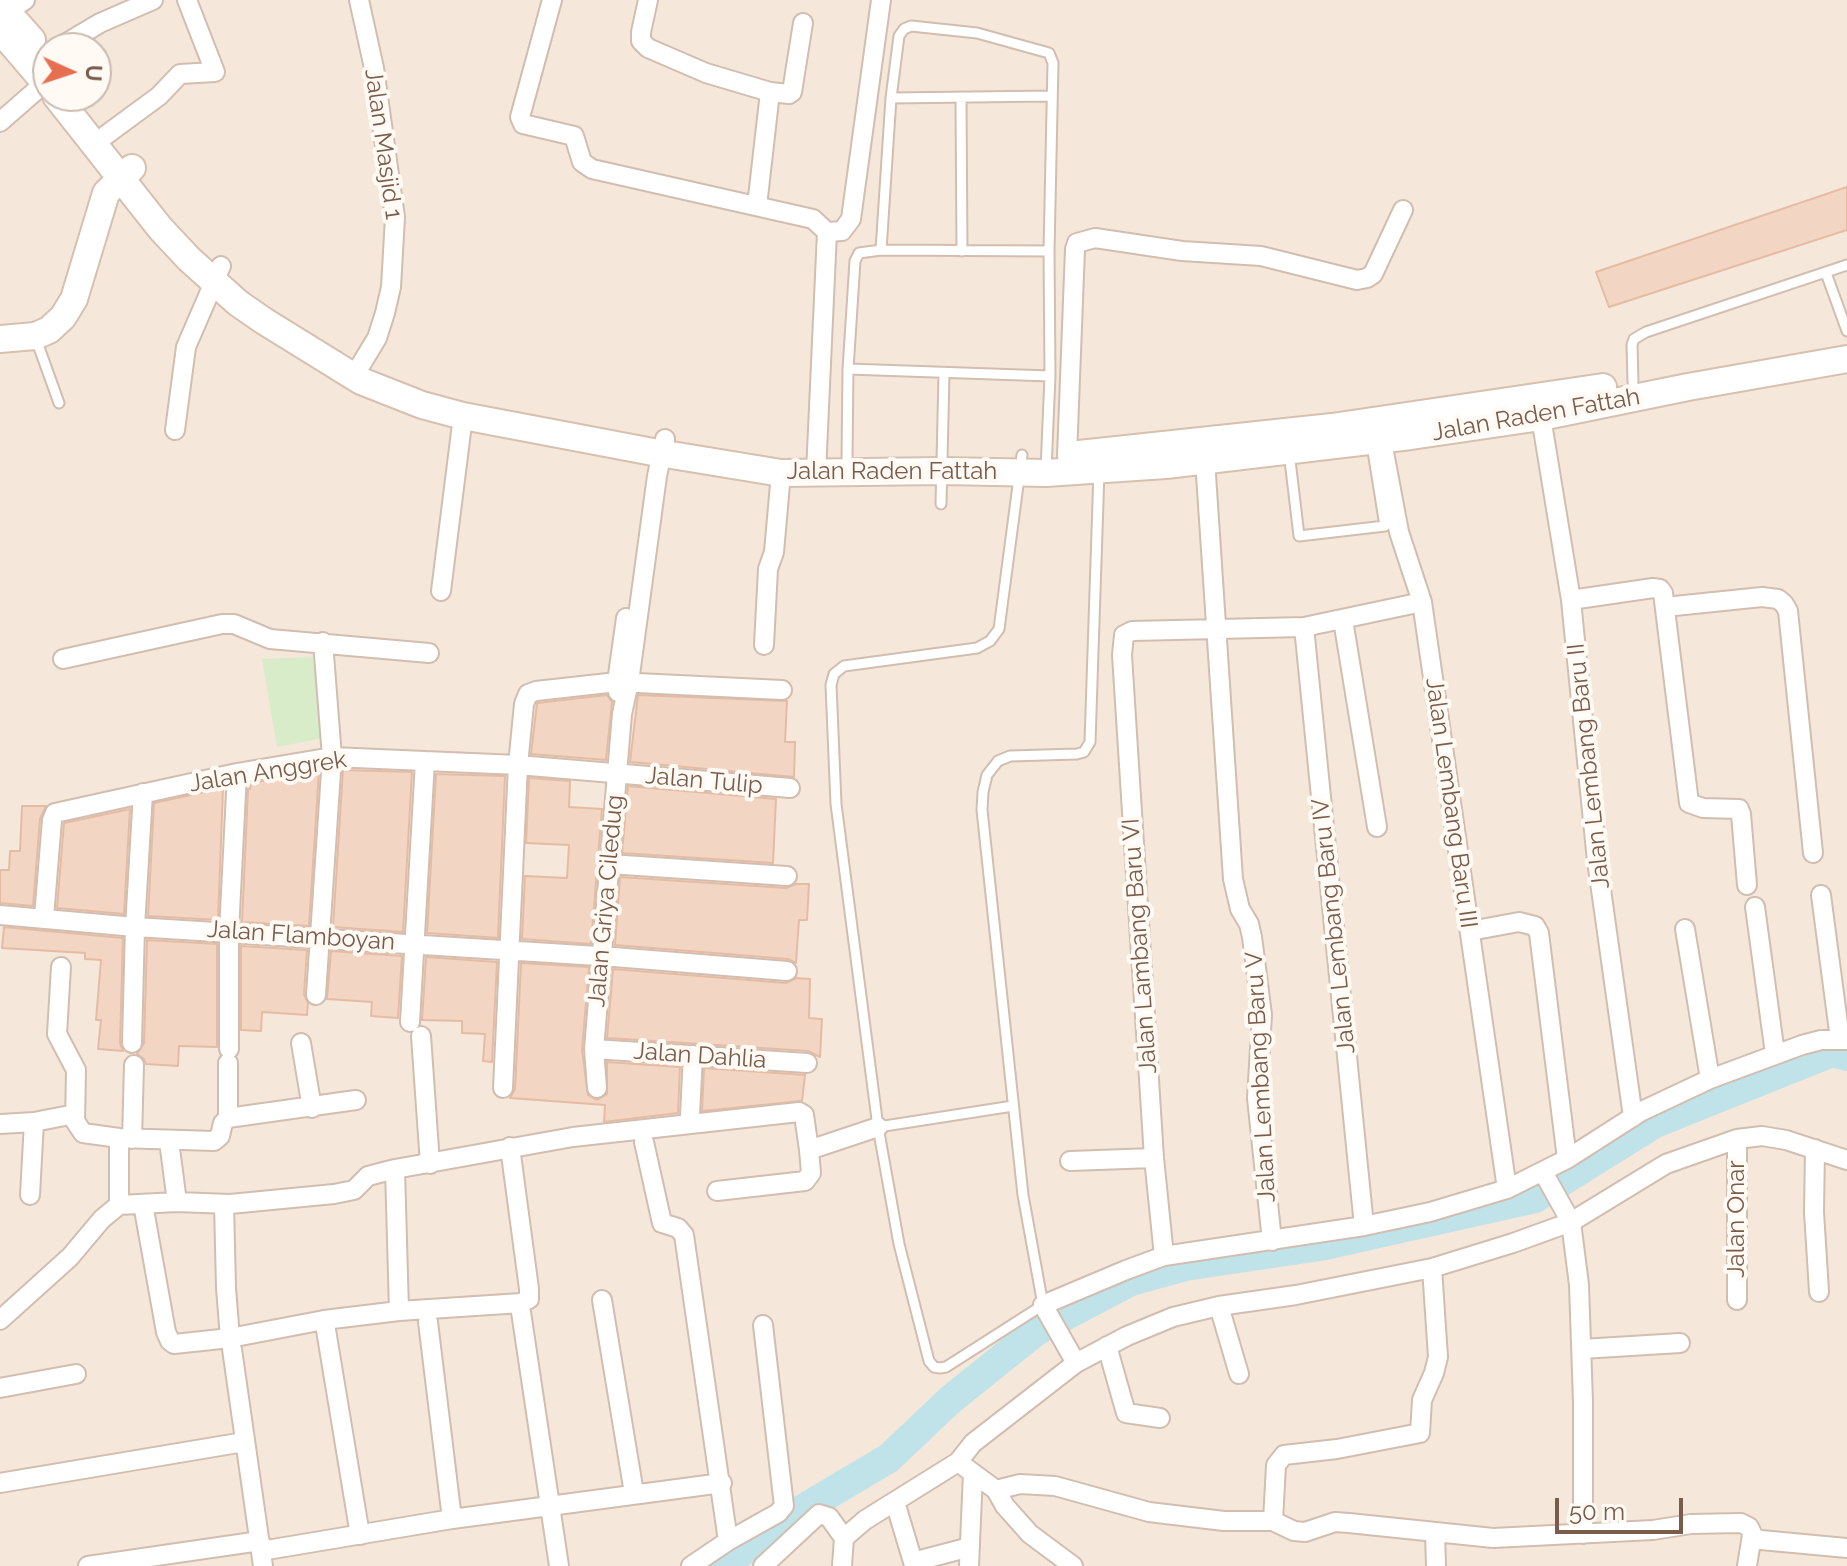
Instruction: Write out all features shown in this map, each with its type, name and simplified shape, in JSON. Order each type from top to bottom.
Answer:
[{"type":"main road","name":"Jalan Raden Fattah","points":[[8,11],[32,45]]},
{"type":"main road","name":"Jalan Raden Fattah","points":[[81,112],[126,173],[194,240],[217,274],[264,321],[358,369],[444,395],[781,473],[847,458],[943,463]]},
{"type":"main road","name":"Jalan Raden Fattah","points":[[89,112],[106,135],[126,173]]},
{"type":"main road","points":[[0,339],[35,336],[49,330],[63,317],[74,299],[100,205],[106,193],[126,173]]},
{"type":"main road","name":"Jalan Raden Fattah","points":[[1375,431],[1847,343]]},
{"type":"main road","name":"Jalan Raden Fattah","points":[[1100,461],[1375,431],[1541,417],[1847,359]]},
{"type":"main road","name":"Jalan Raden Fattah","points":[[358,369],[389,394],[463,416],[659,446],[756,454],[816,465],[1205,460],[1288,442]]},
{"type":"street","points":[[91,32],[100,23],[153,0]]},
{"type":"street","points":[[106,135],[159,96],[180,74],[215,72],[187,0]]},
{"type":"street","name":"Jalan Masjid 1","points":[[358,369],[377,338],[391,287],[395,217],[374,68],[359,0]]},
{"type":"street","points":[[552,0],[520,117],[523,124],[574,136],[582,162],[592,169],[813,219],[827,232],[842,231],[851,219],[881,0]]},
{"type":"street","points":[[648,0],[641,32],[641,41],[648,48],[706,73],[770,92],[792,92],[803,23]]},
{"type":"street","points":[[0,122],[32,89]]},
{"type":"street","points":[[757,206],[770,92]]},
{"type":"street","points":[[1041,462],[1077,243],[1095,238],[1182,251],[1261,256],[1357,280],[1373,274],[1403,210]]},
{"type":"street","points":[[816,465],[827,232]]},
{"type":"street","points":[[175,430],[186,347],[217,274]]},
{"type":"street","points":[[441,591],[463,416]]},
{"type":"street","name":"Jalan Lembang Baru II","points":[[1541,417],[1571,600],[1597,861],[1633,1117]]},
{"type":"street","name":"Jalan Lembang Baru III","points":[[1375,431],[1399,532],[1422,602],[1507,1189]]},
{"type":"street","name":"Jalan Griya Ciledug","points":[[597,1088],[594,1049],[623,682],[659,446]]},
{"type":"street","name":"Jalan Lembang Baru V","points":[[1205,460],[1233,879],[1240,909],[1252,937],[1262,1015],[1257,1098],[1272,1241]]},
{"type":"street","points":[[764,645],[768,569],[774,552],[781,473]]},
{"type":"street","points":[[1571,600],[1653,588],[1663,593],[1689,803],[1703,808],[1739,809],[1747,885]]},
{"type":"street","points":[[1665,607],[1762,597],[1778,599],[1784,604],[1788,611],[1813,853]]},
{"type":"street","points":[[1218,629],[1304,627],[1422,602]]},
{"type":"street","points":[[1343,620],[1377,827]]},
{"type":"street","points":[[63,659],[222,624],[243,626],[270,639],[429,653]]},
{"type":"street","name":"Jalan Lembang Baru IV","points":[[1304,627],[1364,1226]]},
{"type":"street","name":"Jalan Lambang Baru VI","points":[[1164,1256],[1154,1158],[1122,655],[1124,635],[1132,631],[1218,629]]},
{"type":"street","points":[[316,995],[332,757],[323,642]]},
{"type":"street","points":[[503,1088],[518,765],[524,704],[528,694],[623,682],[782,690]]},
{"type":"street","name":"Jalan Anggrek","points":[[44,917],[52,820],[55,813],[65,809],[237,773],[332,757],[518,765],[617,774]]},
{"type":"street","points":[[425,761],[413,943],[416,1029],[430,1164]]},
{"type":"street","points":[[228,1118],[229,932],[237,773]]},
{"type":"street","name":"Jalan Tulip","points":[[617,774],[790,788]]},
{"type":"street","points":[[132,1043],[143,793]]},
{"type":"street","points":[[609,864],[787,876]]},
{"type":"street","points":[[1076,1363],[1048,1315],[1164,1256],[1364,1226],[1430,1212],[1546,1178],[1567,1159],[1633,1117],[1710,1079],[1812,1042],[1844,1039],[1821,895]]},
{"type":"street","points":[[1755,907],[1775,1054]]},
{"type":"street","name":"Jalan Flamboyan","points":[[0,915],[787,971]]},
{"type":"street","points":[[1470,931],[1519,922],[1535,926],[1539,933],[1567,1159]]},
{"type":"street","points":[[1685,929],[1710,1079]]},
{"type":"street","points":[[61,967],[57,1034],[76,1070],[75,1121],[83,1133],[169,1141],[214,1141],[220,1136],[223,1123],[228,1118],[356,1100]]},
{"type":"street","points":[[301,1043],[312,1108]]},
{"type":"street","name":"Jalan Dahlia","points":[[594,1049],[807,1063]]},
{"type":"street","points":[[690,1115],[693,1055]]},
{"type":"street","points":[[119,1205],[134,1065]]},
{"type":"street","points":[[0,1320],[62,1266],[102,1219],[119,1205],[177,1202],[224,1204],[334,1194],[354,1190],[368,1176],[510,1147],[799,1112],[804,1115],[811,1173],[805,1181],[717,1191]]},
{"type":"street","points":[[0,1124],[34,1122],[75,1114]]},
{"type":"street","points":[[30,1195],[34,1122]]},
{"type":"street","points":[[809,1150],[878,1127]]},
{"type":"street","points":[[895,1502],[913,1562],[970,1557],[966,1467],[973,1443],[1076,1363],[1173,1317],[1432,1268],[1568,1217],[1666,1164],[1737,1139],[1762,1136],[1786,1140],[1847,1160]]},
{"type":"street","name":"Jalan Onar","points":[[1737,1139],[1737,1300]]},
{"type":"street","points":[[169,1141],[177,1202]]},
{"type":"street","points":[[644,1142],[662,1223],[678,1228],[684,1235],[728,1541]]},
{"type":"street","points":[[143,1204],[170,1341],[181,1344],[231,1343],[324,1320],[399,1311],[521,1303],[529,1299],[510,1147]]},
{"type":"street","points":[[1815,1149],[1814,1212],[1819,1292]]},
{"type":"street","points":[[1070,1161],[1154,1158]]},
{"type":"street","points":[[395,1169],[399,1311]]},
{"type":"street","points":[[1546,1178],[1568,1217],[1579,1285],[1583,1534]]},
{"type":"street","points":[[224,1204],[231,1343],[261,1552]]},
{"type":"street","points":[[1273,1521],[1276,1465],[1284,1455],[1337,1449],[1420,1433],[1422,1400],[1438,1357],[1432,1268]]},
{"type":"street","points":[[602,1300],[634,1493]]},
{"type":"street","points":[[1219,1306],[1239,1374]]},
{"type":"street","points":[[521,1312],[559,1566]]},
{"type":"street","points":[[428,1322],[452,1519]]},
{"type":"street","points":[[691,1566],[778,1513],[784,1506],[763,1325]]},
{"type":"street","points":[[326,1330],[360,1535]]},
{"type":"street","points":[[1582,1349],[1680,1343]]},
{"type":"street","points":[[1107,1346],[1126,1413],[1160,1418]]},
{"type":"street","points":[[0,1388],[76,1374]]},
{"type":"street","points":[[0,1483],[244,1442]]},
{"type":"street","points":[[966,1467],[996,1490],[1005,1506],[1030,1534],[1069,1565]]},
{"type":"street","points":[[844,1538],[895,1502],[966,1467]]},
{"type":"street","points":[[88,1566],[261,1552],[452,1519],[722,1483]]},
{"type":"street","points":[[996,1490],[1020,1484],[1055,1486],[1149,1512],[1224,1521],[1273,1521],[1294,1531],[1305,1532],[1335,1522],[1493,1538],[1741,1523],[1749,1527],[1752,1535],[1747,1566]]},
{"type":"street","points":[[763,1566],[819,1514],[829,1517],[844,1538],[842,1566]]},
{"type":"street","points":[[1435,1534],[1436,1566]]},
{"type":"street","points":[[1752,1535],[1761,1540],[1847,1548]]},
{"type":"lane","points":[[881,250],[891,98],[899,36],[904,29],[911,26],[977,33],[1049,53],[1053,63],[1050,376],[1041,462],[999,629],[990,641],[977,648],[844,666],[838,668],[831,685],[836,804],[878,1127],[899,1244],[929,1361],[934,1367],[946,1367],[1048,1315],[1023,1195],[982,810],[983,792],[987,775],[998,761],[1010,756],[1077,754],[1084,752],[1090,742],[1100,461]]},
{"type":"lane","points":[[891,98],[1052,96]]},
{"type":"lane","points":[[961,99],[962,251]]},
{"type":"lane","points":[[847,458],[848,369],[855,261],[859,253],[881,250],[1049,251]]},
{"type":"lane","points":[[1633,382],[1630,352],[1634,339],[1646,332],[1847,265]]},
{"type":"lane","points":[[1826,273],[1847,331]]},
{"type":"lane","points":[[35,336],[59,403]]},
{"type":"lane","points":[[848,369],[1050,376]]},
{"type":"lane","points":[[941,504],[944,374]]},
{"type":"lane","points":[[1288,442],[1299,536],[1385,526],[1375,431]]},
{"type":"lane","points":[[878,1127],[1013,1106]]},
{"type":"shaded area","points":[[0,0],[1847,0],[1847,1566],[0,1566]]},
{"type":"green space","points":[[313,657],[324,738],[277,747],[262,659]]},
{"type":"building","points":[[1847,187],[1847,230],[1609,307],[1596,272]]},
{"type":"building","points":[[607,695],[612,702],[606,760],[531,754],[537,703]]},
{"type":"building","points":[[638,695],[787,701],[785,742],[795,742],[794,777],[630,762]]},
{"type":"building","points":[[343,770],[412,772],[403,932],[333,927]]},
{"type":"building","points":[[319,771],[309,926],[242,922],[248,789],[251,783]]},
{"type":"building","points":[[436,774],[505,776],[498,938],[427,933]]},
{"type":"building","points":[[529,778],[570,781],[569,807],[602,809],[591,944],[522,939],[525,876],[567,878],[569,845],[526,843]]},
{"type":"building","points":[[628,786],[776,799],[773,863],[622,853]]},
{"type":"building","points":[[223,788],[218,920],[148,916],[154,803]]},
{"type":"building","points":[[22,806],[46,806],[40,819],[33,906],[0,903],[0,870],[9,870],[10,851],[20,851]]},
{"type":"building","points":[[130,809],[124,914],[57,908],[64,823]]},
{"type":"building","points":[[620,877],[786,888],[809,884],[807,920],[799,920],[796,963],[788,959],[615,945]]},
{"type":"building","points":[[4,927],[123,938],[120,1043],[123,1051],[98,1049],[101,1020],[96,1020],[101,960],[85,959],[85,953],[2,948]]},
{"type":"building","points":[[147,940],[217,944],[217,1047],[179,1046],[178,1066],[146,1064],[137,1054],[144,1043]]},
{"type":"building","points":[[241,946],[307,950],[304,994],[308,1003],[307,1015],[262,1012],[261,1031],[241,1030]]},
{"type":"building","points":[[331,951],[402,956],[398,1018],[371,1016],[372,1002],[327,999]]},
{"type":"building","points":[[426,957],[497,962],[492,1062],[483,1061],[485,1034],[462,1033],[462,1021],[422,1020]]},
{"type":"building","points":[[521,963],[589,967],[582,1050],[588,1095],[597,1100],[607,1094],[607,1062],[680,1067],[678,1113],[604,1122],[605,1105],[510,1098],[515,1089]]},
{"type":"building","points":[[613,969],[786,983],[796,978],[810,979],[809,1018],[822,1019],[820,1057],[808,1051],[607,1038]]},
{"type":"building","points":[[704,1068],[805,1075],[802,1101],[702,1111]]},
{"type":"waterway","points":[[724,1566],[773,1527],[889,1458],[950,1400],[1036,1331],[1131,1281],[1185,1266],[1320,1246],[1535,1198],[1655,1123],[1832,1052],[1847,1056]]}]
